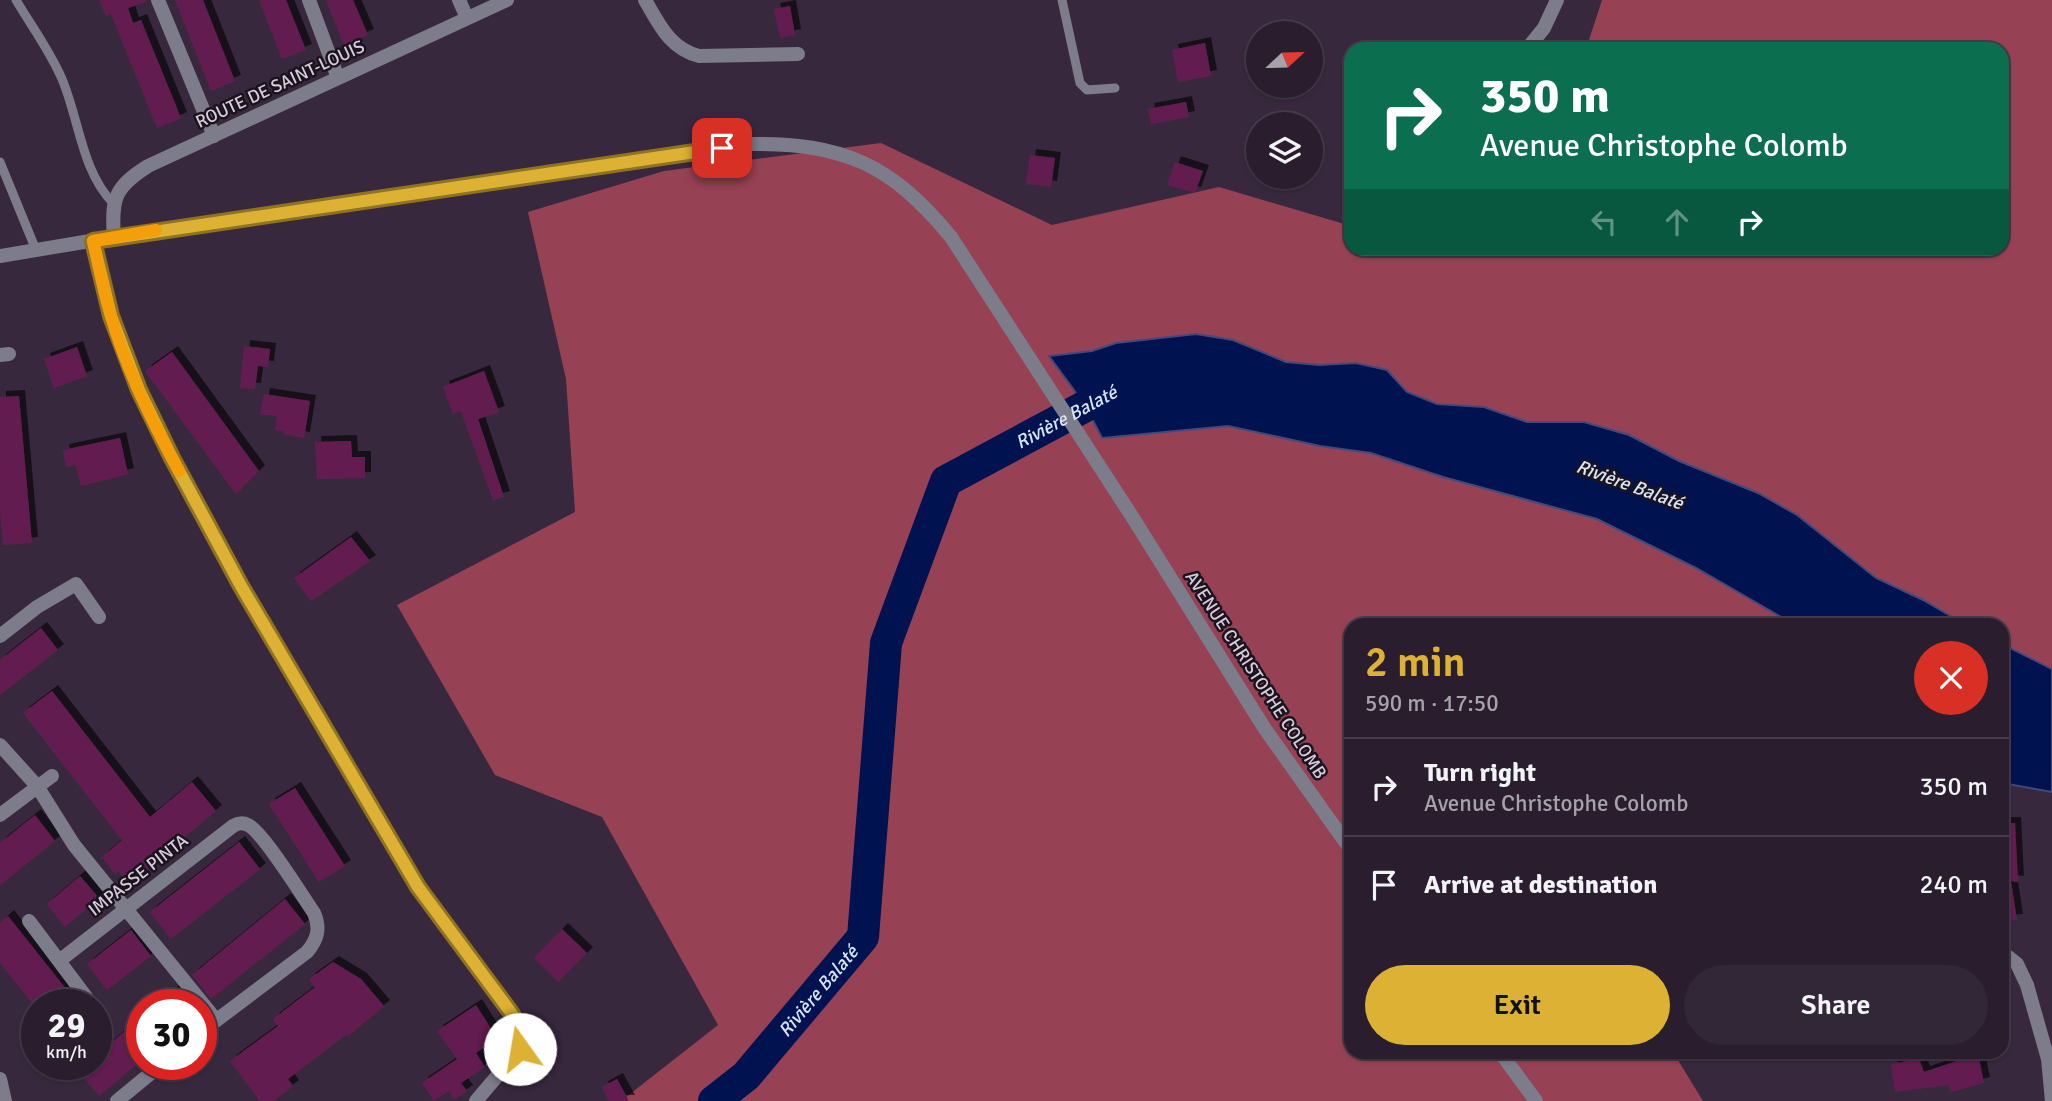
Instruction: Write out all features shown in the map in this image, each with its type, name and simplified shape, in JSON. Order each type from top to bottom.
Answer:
[{"type":"street","points":[[158,0],[214,136]]},
{"type":"street","points":[[309,0],[338,78]]},
{"type":"street","points":[[459,0],[467,18]]},
{"type":"street","name":"ROUTE DE SAINT-LOUIS","points":[[113,203],[127,181],[137,173],[507,0]]},
{"type":"street","points":[[645,0],[662,28],[684,52],[699,55],[798,54]]},
{"type":"street","points":[[1533,42],[1545,28],[1557,0]]},
{"type":"street","name":"AVENUE CHRISTOPHE COLOMB","points":[[114,237],[749,144],[785,143],[818,148],[850,157],[882,172],[907,189],[931,212],[951,237],[1133,518],[1265,729],[1344,840]]},
{"type":"street","points":[[0,256],[114,237],[113,203]]},
{"type":"street","points":[[93,241],[111,316],[139,390],[172,458],[241,586],[418,887],[512,1014],[518,1030],[520,1049],[476,1101]]},
{"type":"street","points":[[0,635],[37,607],[76,584],[99,618]]},
{"type":"street","points":[[0,746],[37,786],[74,845],[191,989]]},
{"type":"street","points":[[0,815],[52,776]]},
{"type":"street","name":"IMPASSE PINTA","points":[[60,961],[125,908],[233,826],[242,822],[254,828],[314,914],[318,927],[317,935],[307,952],[217,1019]]},
{"type":"street","points":[[29,920],[80,989]]},
{"type":"street","points":[[2009,958],[2017,964],[2027,985],[2048,1059],[2052,1101]]},
{"type":"street","points":[[1505,1059],[1536,1101]]},
{"type":"street","points":[[0,1079],[5,1101]]},
{"type":"street","points":[[117,1101],[143,1080]]},
{"type":"lane","points":[[16,0],[52,56],[97,179],[105,195],[113,203]]},
{"type":"lane","points":[[1062,0],[1080,83],[1087,90],[1115,88]]},
{"type":"lane","points":[[0,162],[36,250]]},
{"type":"shaded area","points":[[1602,0],[2052,0],[2052,669],[2009,648],[2009,618],[1954,618],[1876,578],[1797,515],[1758,493],[1679,461],[1629,435],[1584,422],[1527,422],[1484,407],[1437,404],[1407,392],[1387,370],[1356,363],[1319,365],[1286,362],[1233,340],[1196,334],[1117,343],[1092,351],[1050,356],[1085,405],[1102,438],[1228,426],[1371,453],[1442,477],[1597,519],[1696,568],[1783,618],[1344,618],[1344,1059],[1677,1059],[1703,1101],[621,1101],[718,1025],[602,817],[495,775],[397,605],[575,512],[566,379],[528,212],[664,171],[881,143],[1052,225],[1219,187],[1344,224],[1344,256],[2009,256],[2009,42],[1588,42]]},
{"type":"water","points":[[1196,334],[1233,340],[1286,362],[1319,365],[1356,363],[1387,370],[1407,392],[1437,404],[1484,407],[1527,422],[1584,422],[1629,435],[1679,461],[1758,493],[1797,515],[1876,578],[1954,618],[1783,618],[1696,568],[1597,519],[1443,477],[1371,453],[1320,446],[1228,426],[1102,438],[1085,405],[1049,356],[1092,351],[1116,343]]},
{"type":"water","points":[[2009,648],[2052,669],[2052,792],[2009,784]]},
{"type":"building","points":[[99,0],[146,0],[128,8],[133,23],[141,20],[181,118],[157,128],[111,14],[106,16]]},
{"type":"building","points":[[175,0],[203,0],[235,81],[211,91]]},
{"type":"building","points":[[259,0],[286,0],[306,50],[282,59]]},
{"type":"building","points":[[326,0],[353,0],[368,35],[344,45]]},
{"type":"building","points":[[790,6],[795,35],[780,38],[774,9]]},
{"type":"building","points":[[1205,43],[1211,76],[1178,82],[1172,50]]},
{"type":"building","points":[[1186,102],[1189,117],[1151,124],[1148,109]]},
{"type":"building","points":[[1030,155],[1055,158],[1051,187],[1026,184]]},
{"type":"building","points":[[1175,162],[1203,171],[1195,193],[1167,185]]},
{"type":"building","points":[[244,346],[270,349],[268,367],[258,366],[255,389],[240,388]]},
{"type":"building","points":[[77,347],[87,376],[54,388],[44,359]]},
{"type":"building","points":[[172,352],[259,471],[236,494],[145,371]]},
{"type":"building","points":[[484,371],[499,412],[478,419],[504,497],[493,500],[461,411],[453,414],[443,387]]},
{"type":"building","points":[[264,394],[310,401],[304,438],[275,430],[277,416],[260,414]]},
{"type":"building","points":[[19,396],[32,543],[3,545],[0,509],[0,397]]},
{"type":"building","points":[[120,438],[128,474],[81,486],[76,465],[66,467],[63,450]]},
{"type":"building","points":[[351,441],[352,457],[365,457],[365,478],[317,479],[315,442]]},
{"type":"building","points":[[351,537],[370,561],[311,601],[294,578]]},
{"type":"building","points":[[41,628],[58,650],[0,695],[0,660]]},
{"type":"building","points":[[52,691],[150,817],[192,782],[216,811],[128,884],[118,871],[115,874],[102,857],[122,840],[23,713]]},
{"type":"building","points":[[295,788],[345,866],[319,882],[269,804]]},
{"type":"building","points":[[35,815],[55,841],[0,885],[0,843]]},
{"type":"building","points":[[2009,823],[2015,823],[2018,882],[2011,881],[2017,920],[2009,921]]},
{"type":"building","points":[[239,842],[260,869],[171,939],[150,912]]},
{"type":"building","points":[[80,876],[99,898],[65,927],[47,904]]},
{"type":"building","points":[[285,899],[305,924],[217,994],[217,989],[203,989],[192,975]]},
{"type":"building","points":[[8,916],[66,989],[21,989],[0,963],[0,923]]},
{"type":"building","points":[[562,929],[587,953],[558,982],[534,958]]},
{"type":"building","points":[[131,930],[151,956],[108,989],[87,964]]},
{"type":"building","points":[[333,962],[361,979],[384,1006],[288,1079],[293,1086],[273,1101],[260,1101],[230,1061],[278,1026],[273,1019],[315,987],[309,979]]},
{"type":"building","points":[[476,1005],[497,1038],[476,1053],[485,1067],[461,1083],[467,1091],[454,1100],[449,1091],[434,1101],[422,1083],[457,1059],[437,1031]]},
{"type":"building","points":[[126,1030],[126,1073],[99,1096],[86,1080],[112,1080],[112,1042]]},
{"type":"building","points":[[1919,1059],[1924,1072],[1963,1059],[1979,1059],[1984,1083],[1951,1092],[1948,1085],[1895,1092],[1891,1064]]},
{"type":"building","points":[[617,1079],[629,1101],[609,1101],[602,1087]]},
{"type":"waterway","name":"Rivière Balaté","points":[[714,1101],[746,1076],[863,937],[886,643],[946,481],[1123,386]]},
{"type":"slow traffic","points":[[156,230],[93,241],[111,316],[125,354],[139,390],[179,471]]},
{"type":"route","points":[[520,1049],[518,1030],[512,1014],[418,887],[241,586],[172,458],[139,390],[111,316],[93,241],[722,148]]}]
